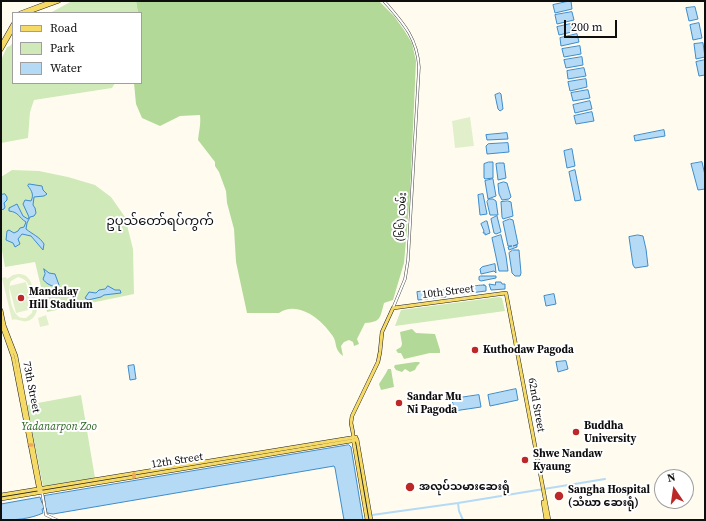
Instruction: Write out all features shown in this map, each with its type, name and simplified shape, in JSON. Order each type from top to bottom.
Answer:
[{"type":"main road","points":[[23,12],[52,1]]},
{"type":"main road","points":[[29,12],[59,1]]},
{"type":"main road","points":[[1,45],[12,26]]},
{"type":"main road","points":[[1,50],[12,31]]},
{"type":"main road","name":"10th Street","points":[[393,308],[505,294]]},
{"type":"main road","name":"62nd Street","points":[[505,294],[547,520]]},
{"type":"main road","name":"(၆၆) လမ်း","points":[[371,520],[351,423],[352,416],[378,362],[382,332],[393,308]]},
{"type":"main road","name":"73th Street","points":[[1,310],[4,325],[16,356],[31,445]]},
{"type":"main road","name":"73th Street","points":[[1,323],[13,357],[41,492]]},
{"type":"main road","name":"(၆၆) လမ်း","points":[[355,439],[367,520]]},
{"type":"main road","name":"12th Street","points":[[1,499],[134,475],[355,439]]},
{"type":"main road","name":"12th Street","points":[[1,495],[41,492]]},
{"type":"street","name":"(၆၆) လမ်း","points":[[384,1],[413,39],[418,50],[419,67],[408,260],[405,278],[393,308]]},
{"type":"street","points":[[41,492],[46,514],[57,520]]},
{"type":"green space","points":[[72,1],[136,1],[138,12],[52,12]]},
{"type":"green space","points":[[136,1],[379,1],[394,16],[412,43],[416,61],[410,194],[404,263],[393,300],[384,303],[380,316],[377,320],[374,322],[365,323],[357,339],[359,344],[354,346],[353,342],[349,340],[344,342],[341,346],[343,356],[337,348],[334,338],[327,329],[322,323],[308,313],[294,309],[279,313],[247,313],[236,262],[234,229],[227,203],[226,191],[219,172],[215,166],[215,162],[198,140],[200,115],[180,116],[160,126],[142,118],[136,104],[134,84],[142,84],[142,12],[138,12]]},
{"type":"green space","points":[[12,43],[12,84],[114,84],[112,88],[34,100],[30,112],[28,138],[1,143],[1,60],[7,47]]},
{"type":"green space","points":[[470,117],[474,146],[455,148],[452,121]]},
{"type":"green space","points":[[12,170],[39,171],[68,177],[95,185],[111,197],[125,217],[133,249],[134,294],[47,312],[35,262],[5,267],[1,245],[1,177]]},
{"type":"green space","points":[[20,274],[26,276],[32,285],[37,310],[34,317],[28,321],[12,320],[2,278],[6,277],[7,279],[13,275]],"holes":[[[18,277],[27,282],[31,297],[32,313],[26,318],[18,316],[13,308],[10,298],[9,288],[11,281]]]},
{"type":"green space","name":"Mandalay Hill Stadium","points":[[26,282],[32,309],[16,313],[9,286]]},
{"type":"green space","points":[[499,297],[502,298],[505,311],[395,326],[401,310]]},
{"type":"green space","points":[[46,315],[49,325],[40,327],[38,318]]},
{"type":"green space","points":[[412,329],[416,333],[435,334],[440,353],[430,353],[404,359],[401,353],[398,353],[396,350],[401,347],[402,344],[400,332]]},
{"type":"green space","points":[[415,362],[420,363],[415,370],[410,372],[405,369],[402,372],[396,370],[394,367],[395,365]]},
{"type":"green space","points":[[388,369],[391,369],[394,387],[381,390],[379,384]]},
{"type":"green space","name":"Yadanarpon Zoo","points":[[81,395],[95,478],[43,486],[27,405]]},
{"type":"water","points":[[571,1],[572,9],[555,13],[553,5]]},
{"type":"water","points":[[695,7],[698,19],[689,21],[686,8]]},
{"type":"water","points":[[572,12],[574,20],[557,24],[555,15]]},
{"type":"water","points":[[575,23],[576,31],[559,35],[557,27]]},
{"type":"water","points":[[699,23],[702,38],[693,40],[690,25]]},
{"type":"water","points":[[577,34],[579,42],[561,46],[560,38]]},
{"type":"water","points":[[703,43],[705,57],[696,59],[694,44]]},
{"type":"water","points":[[580,46],[581,54],[564,57],[562,49]]},
{"type":"water","points":[[582,57],[583,65],[566,68],[564,60]]},
{"type":"water","points":[[705,60],[705,75],[699,76],[696,62]]},
{"type":"water","points":[[584,68],[586,76],[568,79],[567,71]]},
{"type":"water","points":[[586,79],[587,87],[570,91],[568,82]]},
{"type":"water","points":[[588,90],[590,98],[573,101],[571,93]]},
{"type":"water","points":[[500,93],[503,109],[500,111],[498,109],[495,95]]},
{"type":"water","points":[[590,101],[592,109],[575,113],[573,105]]},
{"type":"water","points":[[592,112],[594,121],[576,124],[574,116]]},
{"type":"water","points":[[664,130],[665,136],[635,141],[634,136]]},
{"type":"water","points":[[507,133],[508,139],[487,140],[486,135]]},
{"type":"water","points":[[508,143],[509,152],[487,154],[486,146],[488,144]]},
{"type":"water","points":[[572,149],[575,166],[567,168],[564,151]]},
{"type":"water","points":[[493,162],[493,178],[485,179],[484,164]]},
{"type":"water","points":[[702,162],[705,175],[705,189],[698,190],[691,164]]},
{"type":"water","points":[[504,163],[506,178],[498,180],[496,164]]},
{"type":"water","points":[[575,170],[581,200],[575,201],[569,172]]},
{"type":"water","points":[[493,179],[496,196],[488,199],[485,181]]},
{"type":"water","points":[[504,182],[507,183],[511,197],[509,199],[502,200],[499,194],[498,184]]},
{"type":"water","points":[[29,184],[42,186],[43,190],[47,194],[44,196],[34,197],[33,205],[36,213],[34,216],[30,217],[26,229],[38,237],[44,244],[43,250],[31,236],[22,234],[18,239],[20,244],[15,247],[13,243],[6,240],[7,231],[9,230],[14,233],[20,228],[24,227],[26,222],[17,214],[9,211],[9,208],[17,204],[23,216],[28,219],[29,217],[23,204],[25,200],[31,201],[32,199],[32,193],[28,186]]},
{"type":"water","points":[[5,194],[7,200],[4,203],[4,209],[1,210],[1,195]]},
{"type":"water","points":[[483,194],[487,214],[480,215],[478,195]]},
{"type":"water","points":[[489,199],[496,201],[498,215],[490,215],[487,202]]},
{"type":"water","points":[[501,202],[511,202],[513,216],[503,219]]},
{"type":"water","points":[[497,216],[501,232],[496,234],[494,233],[491,219]]},
{"type":"water","points":[[510,219],[513,220],[518,244],[513,246],[517,245],[517,247],[509,250],[508,247],[512,246],[508,246],[503,222]]},
{"type":"water","points":[[486,221],[490,233],[485,235],[481,224]]},
{"type":"water","points":[[501,235],[508,271],[499,271],[492,238]]},
{"type":"water","points":[[638,235],[643,236],[648,266],[635,268],[633,265],[629,237]]},
{"type":"water","points":[[513,250],[519,250],[520,276],[515,276],[512,273],[509,253]]},
{"type":"water","points":[[495,264],[496,273],[494,271],[481,274],[480,269],[482,267]]},
{"type":"water","points":[[44,269],[49,273],[55,274],[59,285],[58,287],[51,286],[43,279],[45,274]]},
{"type":"water","points":[[496,276],[496,278],[481,281],[479,280],[479,277]]},
{"type":"water","points":[[496,282],[505,284],[505,289],[491,290],[489,284],[495,285]]},
{"type":"water","points":[[108,286],[115,290],[120,290],[121,293],[104,295],[88,300],[85,298],[89,292],[96,293]]},
{"type":"water","points":[[486,286],[486,291],[470,293],[469,287]]},
{"type":"water","points":[[466,287],[467,289],[465,294],[451,295],[451,289]]},
{"type":"water","points":[[446,290],[446,297],[433,298],[431,292]]},
{"type":"water","points":[[427,291],[428,299],[418,300],[417,292]]},
{"type":"water","points":[[554,294],[556,304],[546,306],[544,296]]},
{"type":"water","points":[[566,361],[568,369],[558,372],[556,362]]},
{"type":"water","points":[[134,365],[136,379],[130,380],[128,366]]},
{"type":"water","points":[[516,389],[518,400],[490,406],[488,395]]},
{"type":"water","points":[[479,395],[481,407],[454,411],[452,399]]},
{"type":"water","points":[[349,445],[351,447],[363,520],[344,520],[334,466],[53,514],[47,513],[46,508],[42,509],[43,513],[33,517],[1,520],[1,504],[40,497],[42,503],[45,502],[44,496]]},
{"type":"waterway","points":[[372,515],[458,503],[605,479]]},
{"type":"waterway","points":[[458,503],[459,511],[463,520]]},
{"type":"place","name":"Mandalay Hill Stadium","points":[[21,298]]},
{"type":"place","name":"Kuthodaw Pagoda","points":[[475,350]]},
{"type":"place","name":"Sandar Mu Ni Pagoda","points":[[399,403]]},
{"type":"place","name":"Buddha University","points":[[576,432]]},
{"type":"place","name":"Shwe Nandaw Kyaung","points":[[525,460]]},
{"type":"place","name":"အလုပ်သမားဆေးရုံ","points":[[410,487]]},
{"type":"place","name":"Sangha Hospital (သံဃာ ဆေးရုံ)","points":[[559,496]]},
{"type":"district","name":"ဥပုသ်တော်ရပ်ကွက်","points":[[160,222]]}]
